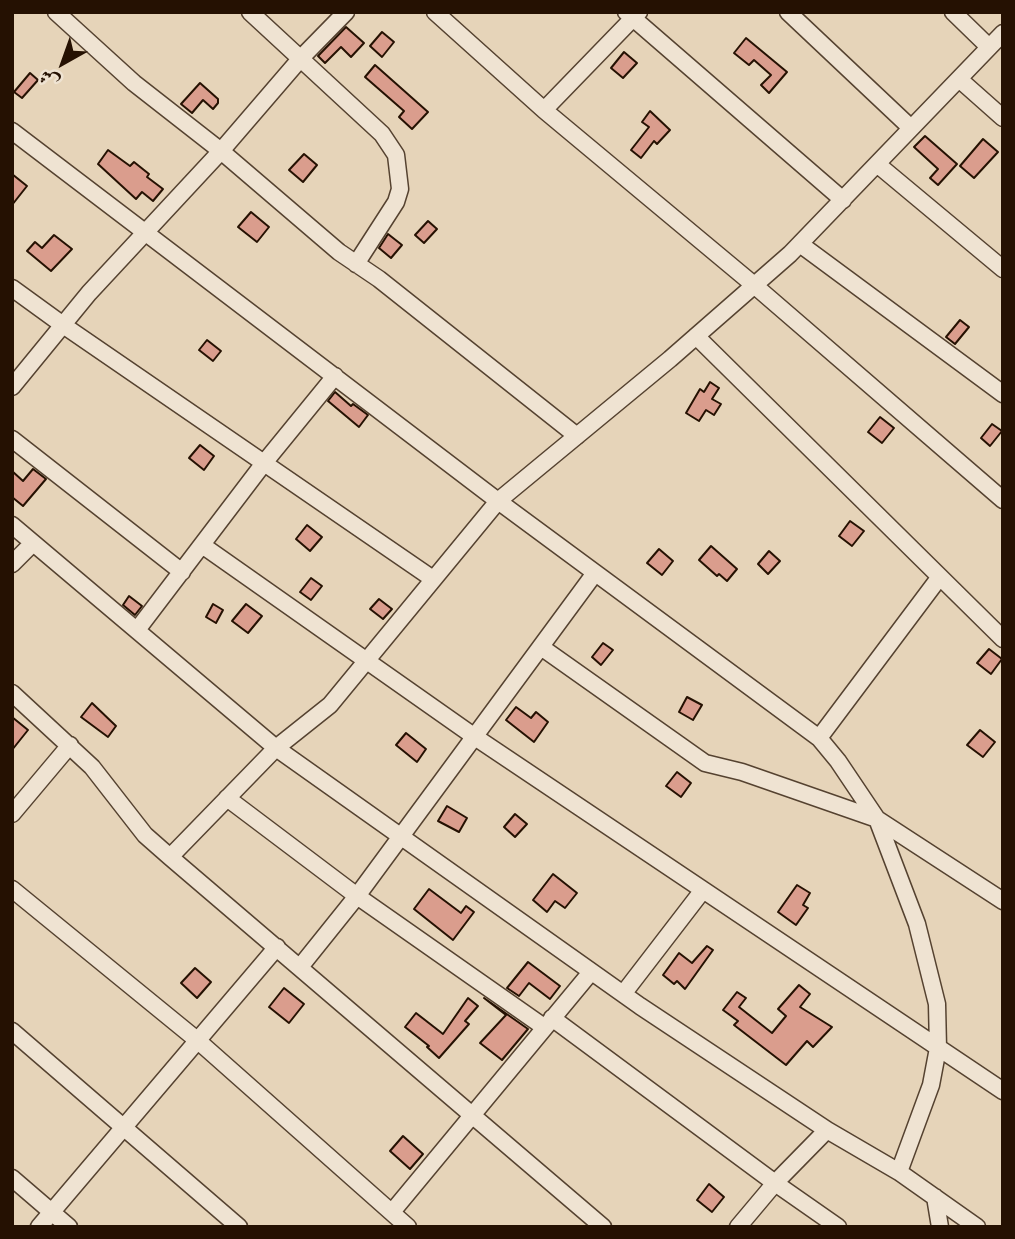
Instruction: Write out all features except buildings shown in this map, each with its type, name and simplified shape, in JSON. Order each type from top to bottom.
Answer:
[{"type":"street","points":[[56,12],[134,82],[221,151],[339,252],[577,436]]},
{"type":"street","points":[[250,12],[382,134],[396,155],[400,188],[396,202],[356,264]]},
{"type":"street","points":[[12,387],[146,231],[221,151],[301,58],[346,12]]},
{"type":"street","points":[[435,12],[544,110],[754,285],[1003,500]]},
{"type":"street","points":[[788,12],[911,128]]},
{"type":"street","points":[[953,12],[989,47]]},
{"type":"street","points":[[544,110],[632,14],[842,200]]},
{"type":"street","points":[[170,857],[275,748],[330,705],[498,501],[696,336],[800,244],[1003,33]]},
{"type":"street","points":[[959,79],[1003,118]]},
{"type":"street","points":[[12,131],[498,501],[819,738],[877,819],[916,924],[937,1004],[938,1048],[931,1085],[899,1172]]},
{"type":"street","points":[[877,164],[1003,268]]},
{"type":"street","points":[[800,244],[1003,394]]},
{"type":"street","points":[[12,288],[433,579]]},
{"type":"street","points":[[696,336],[1003,639]]},
{"type":"street","points":[[137,630],[264,463],[335,376]]},
{"type":"street","points":[[12,439],[182,572]]},
{"type":"street","points":[[12,526],[275,748],[623,994],[827,1130],[899,1172],[977,1227]]},
{"type":"street","points":[[12,564],[33,543]]},
{"type":"street","points":[[202,545],[475,737],[1003,1091]]},
{"type":"street","points":[[300,967],[401,838],[595,572]]},
{"type":"street","points":[[819,738],[939,578]]},
{"type":"street","points":[[541,647],[705,763],[742,772],[877,819],[1003,901]]},
{"type":"street","points":[[12,693],[92,767],[145,835],[603,1227]]},
{"type":"street","points":[[15,805],[70,745]]},
{"type":"street","points":[[227,798],[357,896],[548,1023],[838,1227]]},
{"type":"street","points":[[12,890],[197,1040],[408,1227]]},
{"type":"street","points":[[623,994],[703,890]]},
{"type":"street","points":[[39,1227],[277,947]]},
{"type":"street","points":[[392,1212],[591,972]]},
{"type":"street","points":[[12,1031],[239,1227]]},
{"type":"street","points":[[738,1227],[775,1183],[827,1130]]},
{"type":"street","points":[[12,1178],[69,1227]]},
{"type":"street","points":[[934,1197],[940,1227]]}]
